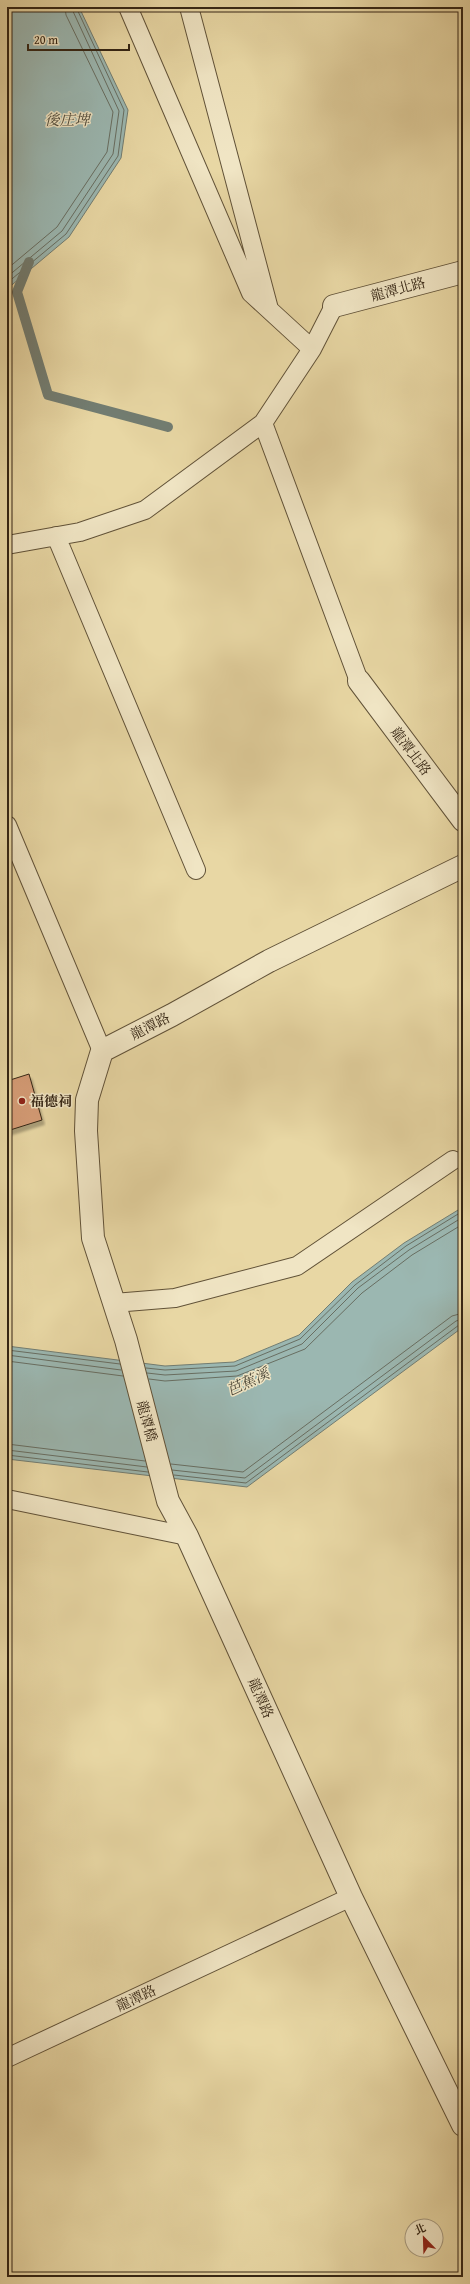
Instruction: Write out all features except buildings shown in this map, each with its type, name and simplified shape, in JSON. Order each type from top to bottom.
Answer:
[{"type":"street","name":"龍潭北路","points":[[334,306],[463,272]]},
{"type":"street","name":"龍潭北路","points":[[359,681],[463,820]]},
{"type":"street","name":"龍潭路","points":[[102,1051],[172,1015],[269,961],[463,866]]},
{"type":"street","points":[[102,1051],[87,1100],[86,1131],[93,1238],[114,1303]]},
{"type":"street","name":"龍潭橋","points":[[114,1303],[126,1340],[168,1501]]},
{"type":"street","name":"龍潭路","points":[[168,1501],[187,1536],[351,1897],[463,2124]]},
{"type":"lane","points":[[128,7],[251,293],[312,349]]},
{"type":"lane","points":[[189,7],[269,309]]},
{"type":"lane","points":[[7,545],[80,532],[145,510],[263,423],[312,349],[334,306]]},
{"type":"lane","points":[[263,423],[359,681]]},
{"type":"lane","points":[[56,536],[196,870]]},
{"type":"lane","points":[[7,825],[102,1051]]},
{"type":"lane","points":[[114,1303],[176,1298],[297,1266],[453,1160]]},
{"type":"lane","points":[[7,1499],[187,1536]]},
{"type":"lane","name":"龍潭路","points":[[7,2058],[351,1897]]},
{"type":"water","name":"後庄埤","points":[[7,7],[79,7],[128,110],[121,158],[69,237],[7,289]]},
{"type":"water","name":"芭蕉溪","points":[[463,1207],[463,1327],[247,1487],[7,1459],[7,1346],[165,1366],[234,1362],[299,1335],[352,1282],[404,1243]]},
{"type":"waterway","points":[[29,262],[17,292],[48,395],[168,427]]},
{"type":"place","name":"福德祠","points":[[22,1101]]}]
